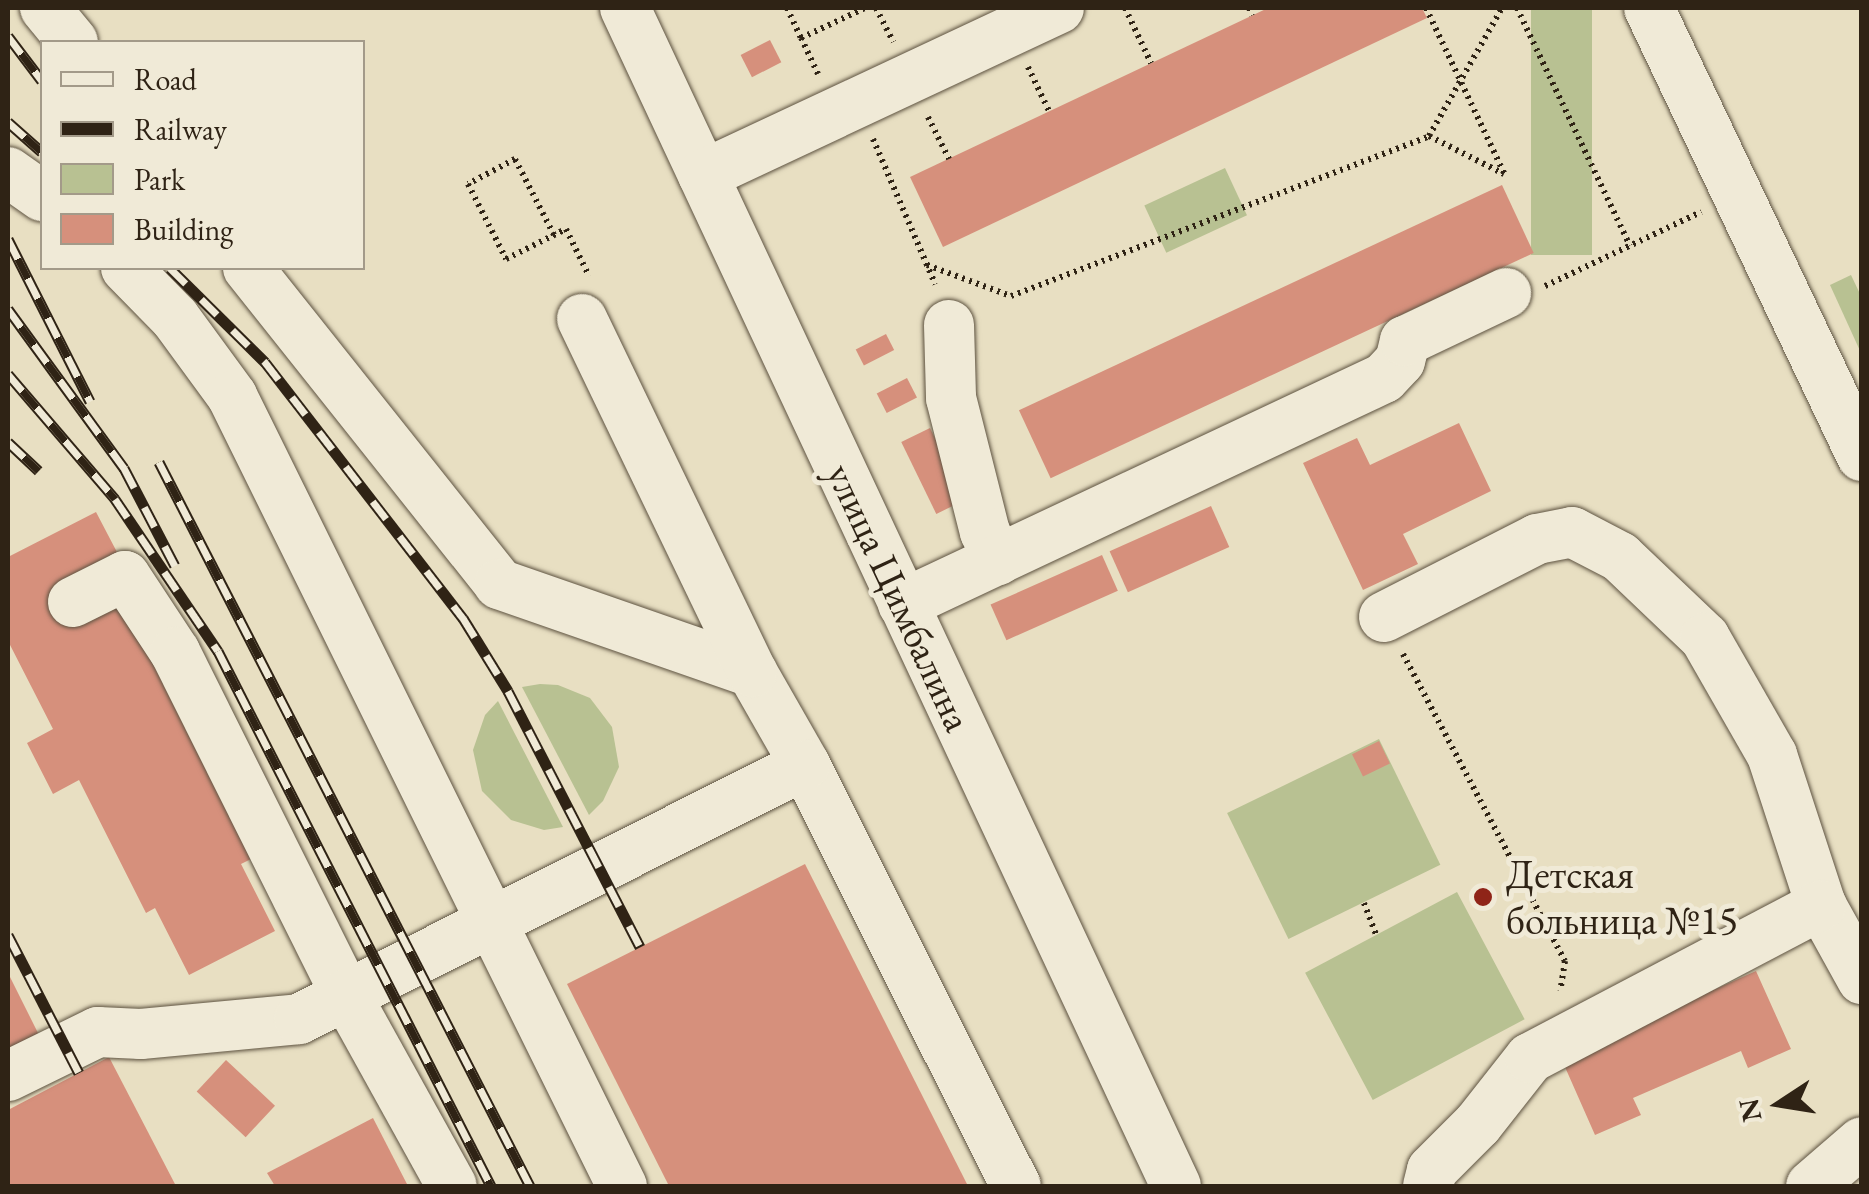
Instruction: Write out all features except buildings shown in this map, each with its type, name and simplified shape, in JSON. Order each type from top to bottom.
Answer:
[{"type":"street","points":[[45,8],[71,40]]},
{"type":"street","name":"улица Цимбалина","points":[[625,8],[1176,1186]]},
{"type":"street","points":[[703,174],[1059,8]]},
{"type":"street","points":[[1648,8],[1862,456]]},
{"type":"street","points":[[8,172],[40,195]]},
{"type":"street","points":[[128,270],[175,318],[232,396],[622,1186]]},
{"type":"street","points":[[250,270],[499,584],[752,672]]},
{"type":"street","points":[[903,604],[1384,378],[1400,361],[1405,341],[1506,293]]},
{"type":"street","points":[[941,304],[951,398],[985,532],[998,560]]},
{"type":"street","points":[[582,319],[752,672],[805,764],[1016,1186]]},
{"type":"street","points":[[1384,617],[1537,540],[1572,532],[1620,557],[1705,638],[1772,755],[1821,905],[1862,979]]},
{"type":"street","points":[[73,602],[126,576],[176,652],[346,996],[452,1186]]},
{"type":"street","points":[[8,1076],[98,1032],[141,1034],[299,1018],[805,764]]},
{"type":"street","points":[[1428,1186],[1432,1170],[1478,1124],[1530,1058],[1821,905]]},
{"type":"street","points":[[1811,1186],[1862,1142]]},
{"type":"path","points":[[787,8],[801,38],[847,106],[926,265],[941,304]]},
{"type":"path","points":[[801,38],[864,8]]},
{"type":"path","points":[[1125,8],[1151,63]]},
{"type":"path","points":[[1426,8],[1505,175],[1429,136]]},
{"type":"path","points":[[926,265],[1011,296],[1429,136],[1502,8]]},
{"type":"path","points":[[1517,8],[1630,246]]},
{"type":"path","points":[[506,260],[468,184],[484,175],[515,159],[554,235]]},
{"type":"path","points":[[1506,293],[1529,293],[1701,212]]},
{"type":"path","points":[[1384,617],[1564,961],[1551,1047]]},
{"type":"path","points":[[1364,903],[1376,934]]},
{"type":"green space","points":[[1531,8],[1592,8],[1592,255],[1531,255]]},
{"type":"green space","points":[[1225,168],[1247,215],[1166,253],[1144,206]]},
{"type":"green space","points":[[1851,275],[1861,296],[1861,353],[1830,285]]},
{"type":"green space","points":[[558,685],[590,698],[612,727],[619,767],[603,801],[589,815],[522,687]]},
{"type":"green space","points":[[498,701],[563,827],[544,830],[511,820],[482,791],[473,750],[485,715]]},
{"type":"green space","points":[[1379,739],[1440,865],[1288,939],[1227,813]]},
{"type":"green space","points":[[1457,892],[1525,1019],[1373,1100],[1305,973]]},
{"type":"railway","points":[[8,36],[40,78]]},
{"type":"railway","points":[[8,122],[40,150]]},
{"type":"railway","points":[[8,239],[90,401]]},
{"type":"railway","points":[[172,270],[265,362],[463,618],[508,691],[640,947]]},
{"type":"railway","points":[[8,309],[124,468],[175,566]]},
{"type":"railway","points":[[8,374],[115,499],[218,651],[491,1186]]},
{"type":"railway","points":[[8,442],[39,471]]},
{"type":"railway","points":[[159,462],[530,1186]]},
{"type":"railway","points":[[8,935],[79,1073]]},
{"type":"place","name":"Детская больница №15","points":[[1483,897]]}]
